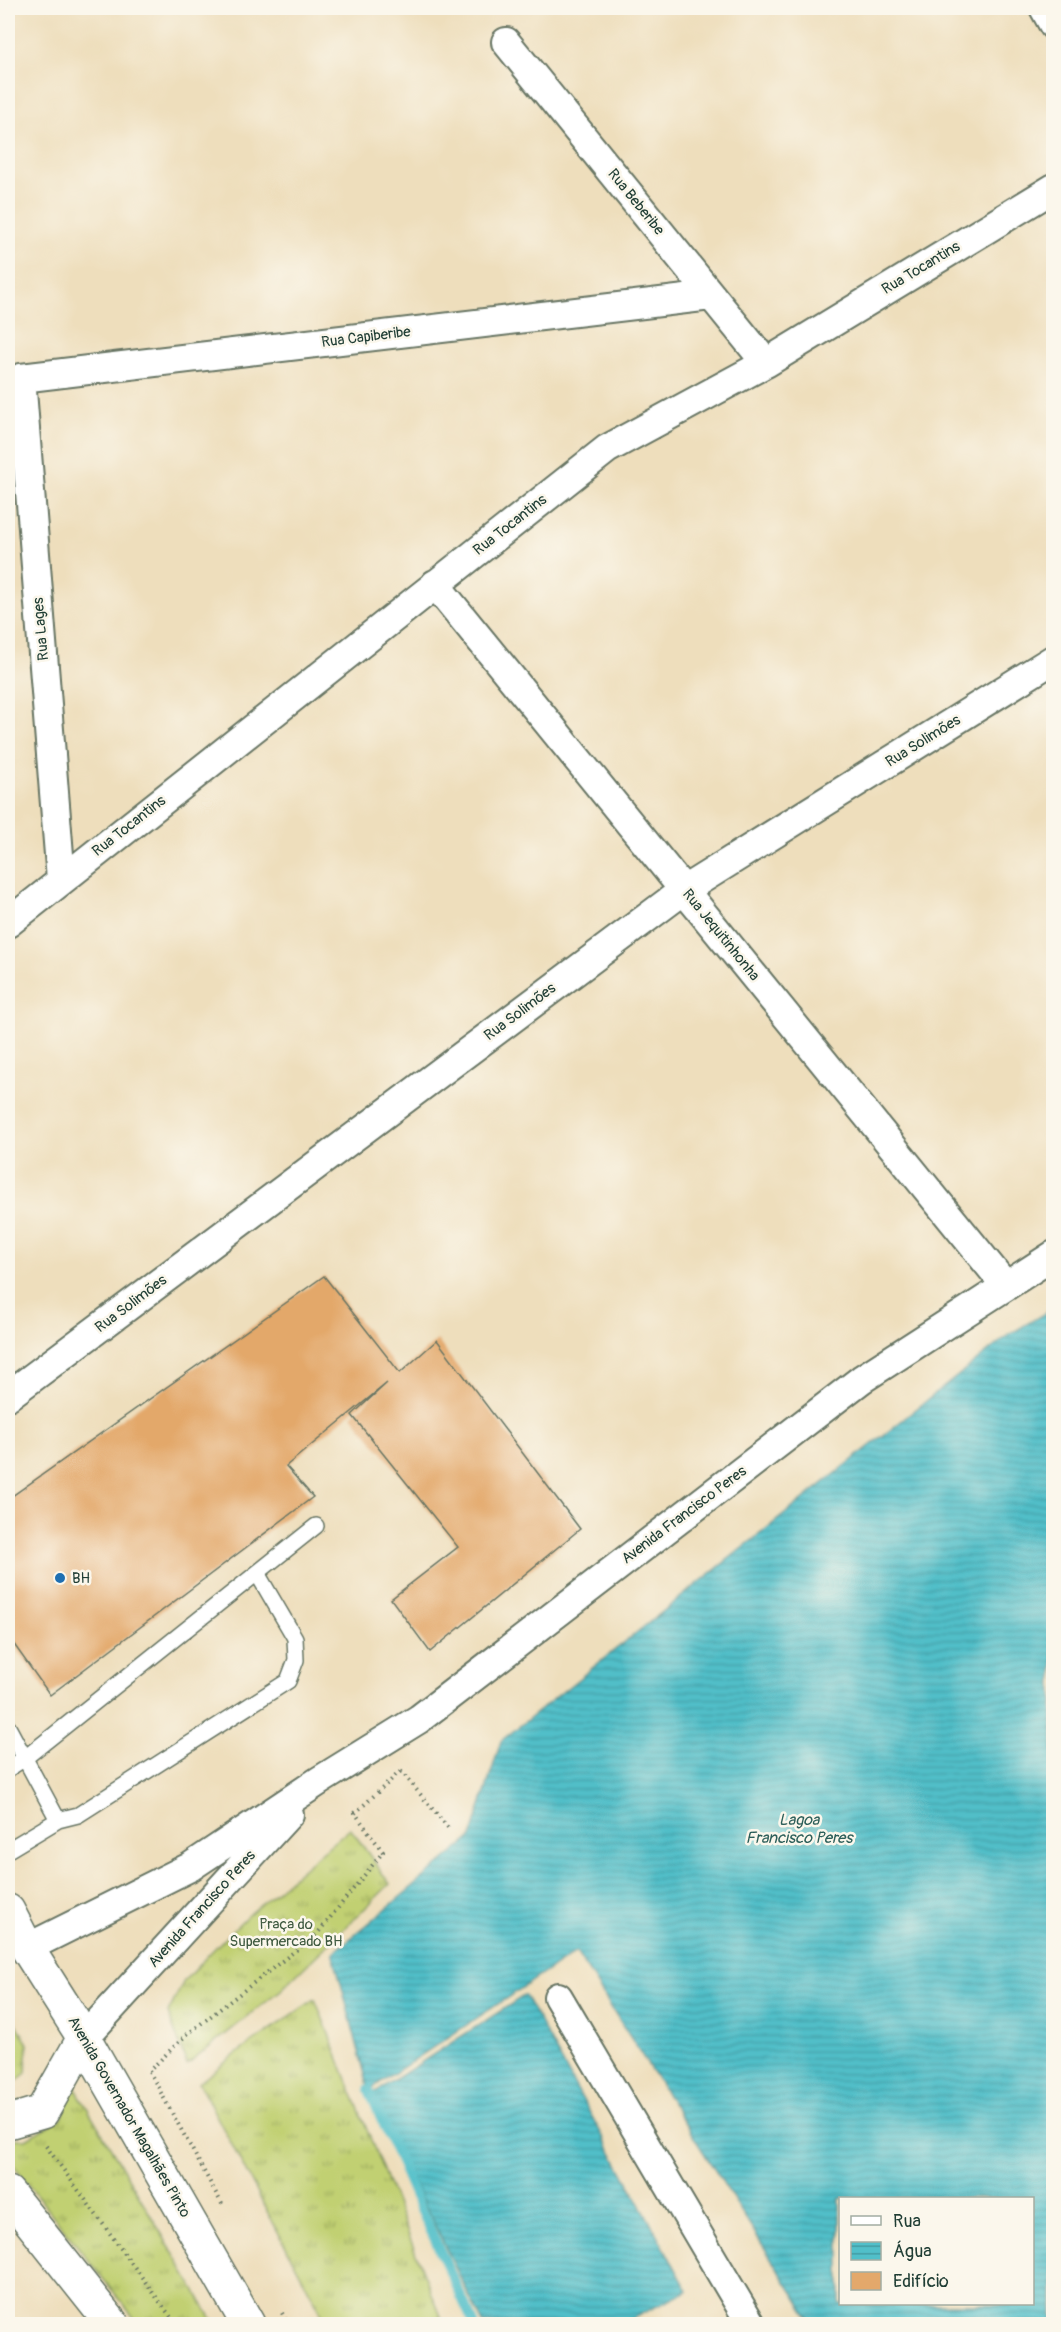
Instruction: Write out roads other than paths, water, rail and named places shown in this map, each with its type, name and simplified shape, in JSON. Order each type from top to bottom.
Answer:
[{"type":"main road","name":"Avenida Governador Magalhães Pinto","points":[[8,1911],[27,1948],[84,2038],[248,2325]]},
{"type":"main road","points":[[16,2120],[42,2112],[84,2038]]},
{"type":"main road","points":[[8,2193],[112,2325]]},
{"type":"street","points":[[1044,8],[1053,26]]},
{"type":"street","name":"Rua Beberibe","points":[[506,42],[766,363]]},
{"type":"street","name":"Rua Tocantins","points":[[8,922],[607,449],[766,363],[1053,188]]},
{"type":"street","name":"Rua Capiberibe","points":[[21,378],[711,296]]},
{"type":"street","name":"Rua Lages","points":[[21,378],[61,880]]},
{"type":"street","name":"Rua Jequitinhonha","points":[[435,584],[1006,1286]]},
{"type":"street","name":"Rua Solimões","points":[[8,1396],[684,890],[1053,659]]},
{"type":"street","name":"Avenida Francisco Peres","points":[[27,1948],[190,1867],[319,1781],[419,1719],[862,1379],[1053,1255]]},
{"type":"street","name":"Avenida Francisco Peres","points":[[84,2038],[319,1781]]},
{"type":"street","points":[[558,1997],[751,2325]]},
{"type":"lane","points":[[8,1769],[25,1758],[316,1526]]},
{"type":"lane","points":[[8,1850],[58,1820],[78,1815],[288,1682],[296,1660],[295,1638],[257,1573]]},
{"type":"lane","points":[[8,1727],[58,1820]]},
{"type":"water","name":"Lagoa Francisco Peres","points":[[1053,1308],[1053,2324],[813,2324],[576,1952],[369,2090],[333,1953],[471,1838],[501,1741],[1010,1334]]},
{"type":"water","points":[[525,1995],[688,2291],[621,2324],[483,2324],[371,2095]]},
{"type":"waterway","points":[[369,2090],[474,2324]]},
{"type":"place","name":"BH","points":[[60,1578]]},
{"type":"park label","name":"Praça do Supermercado BH","points":[[286,1932]]}]
